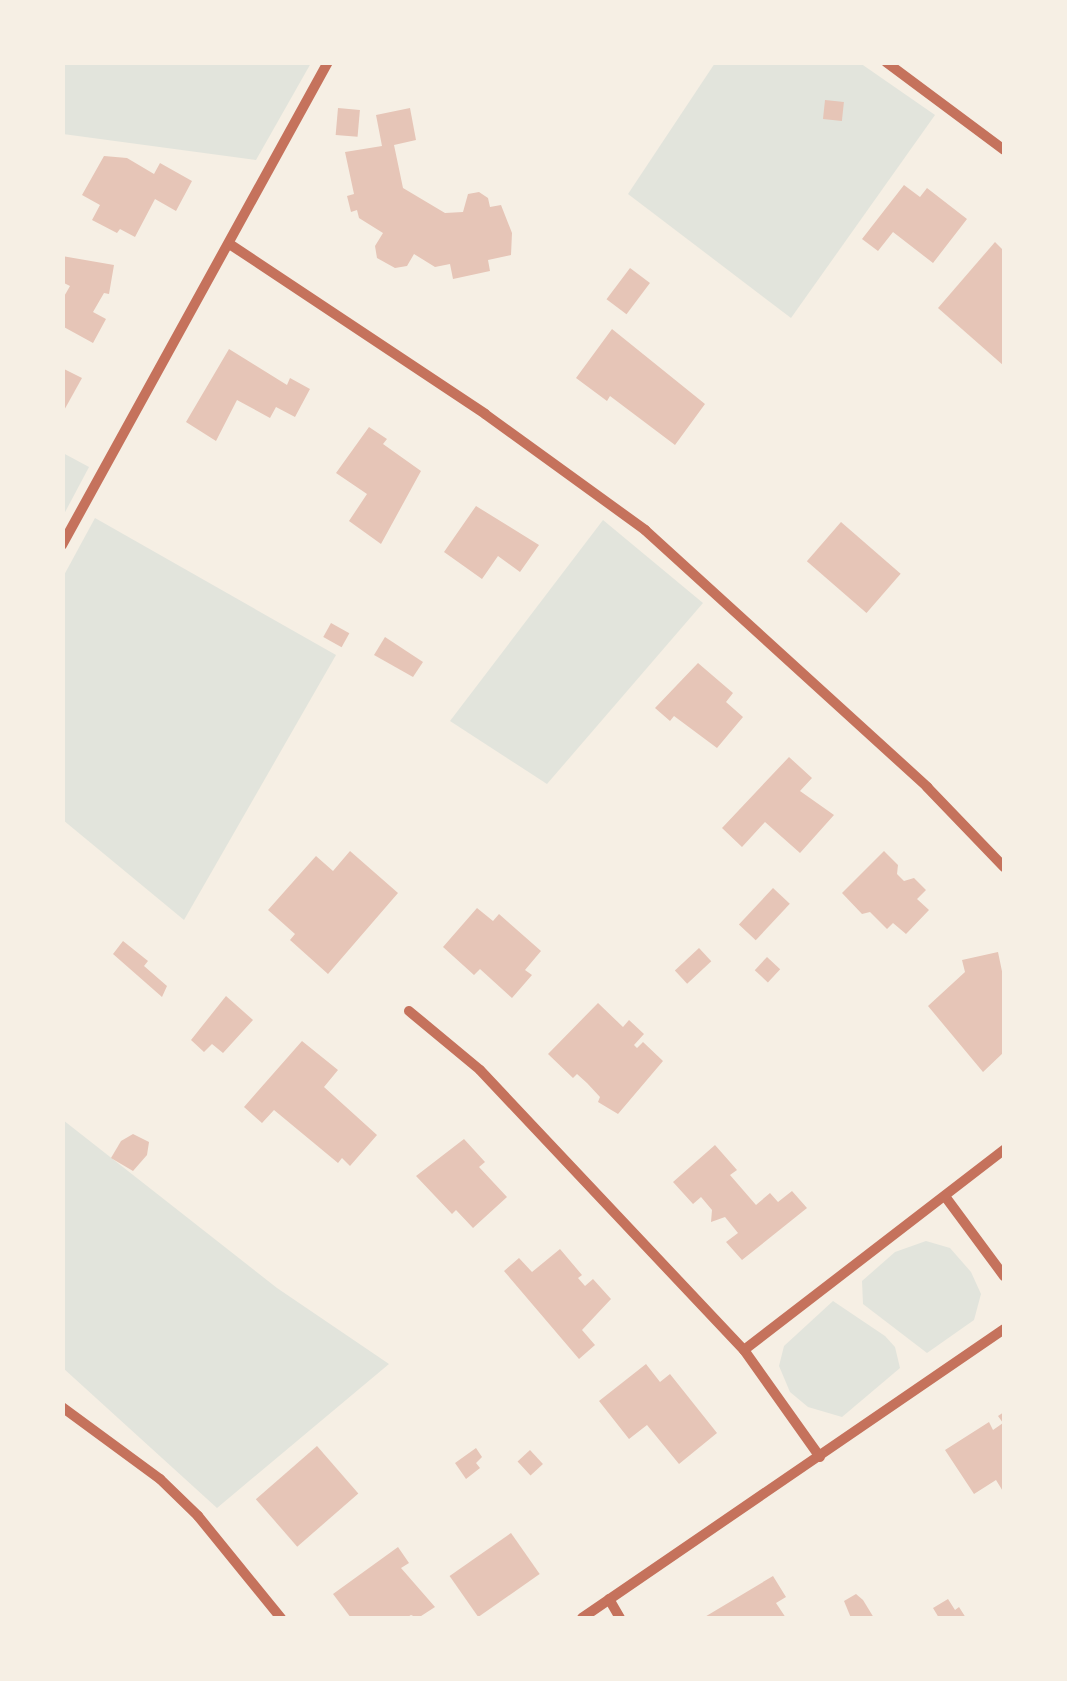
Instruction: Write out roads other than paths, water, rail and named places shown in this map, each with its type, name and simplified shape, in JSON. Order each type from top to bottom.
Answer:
[{"type":"street","points":[[62,545],[231,245],[328,62]]},
{"type":"street","points":[[886,62],[1004,150]]},
{"type":"street","points":[[231,245],[485,414],[645,530],[927,787],[1004,866]]},
{"type":"street","points":[[409,1012],[480,1070],[744,1350],[820,1457]]},
{"type":"street","points":[[744,1350],[947,1199],[1004,1150]]},
{"type":"street","points":[[947,1199],[1004,1276]]},
{"type":"street","points":[[582,1618],[1004,1328]]},
{"type":"street","points":[[62,1406],[160,1479],[198,1516],[281,1618]]},
{"type":"street","points":[[609,1598],[620,1618]]}]
